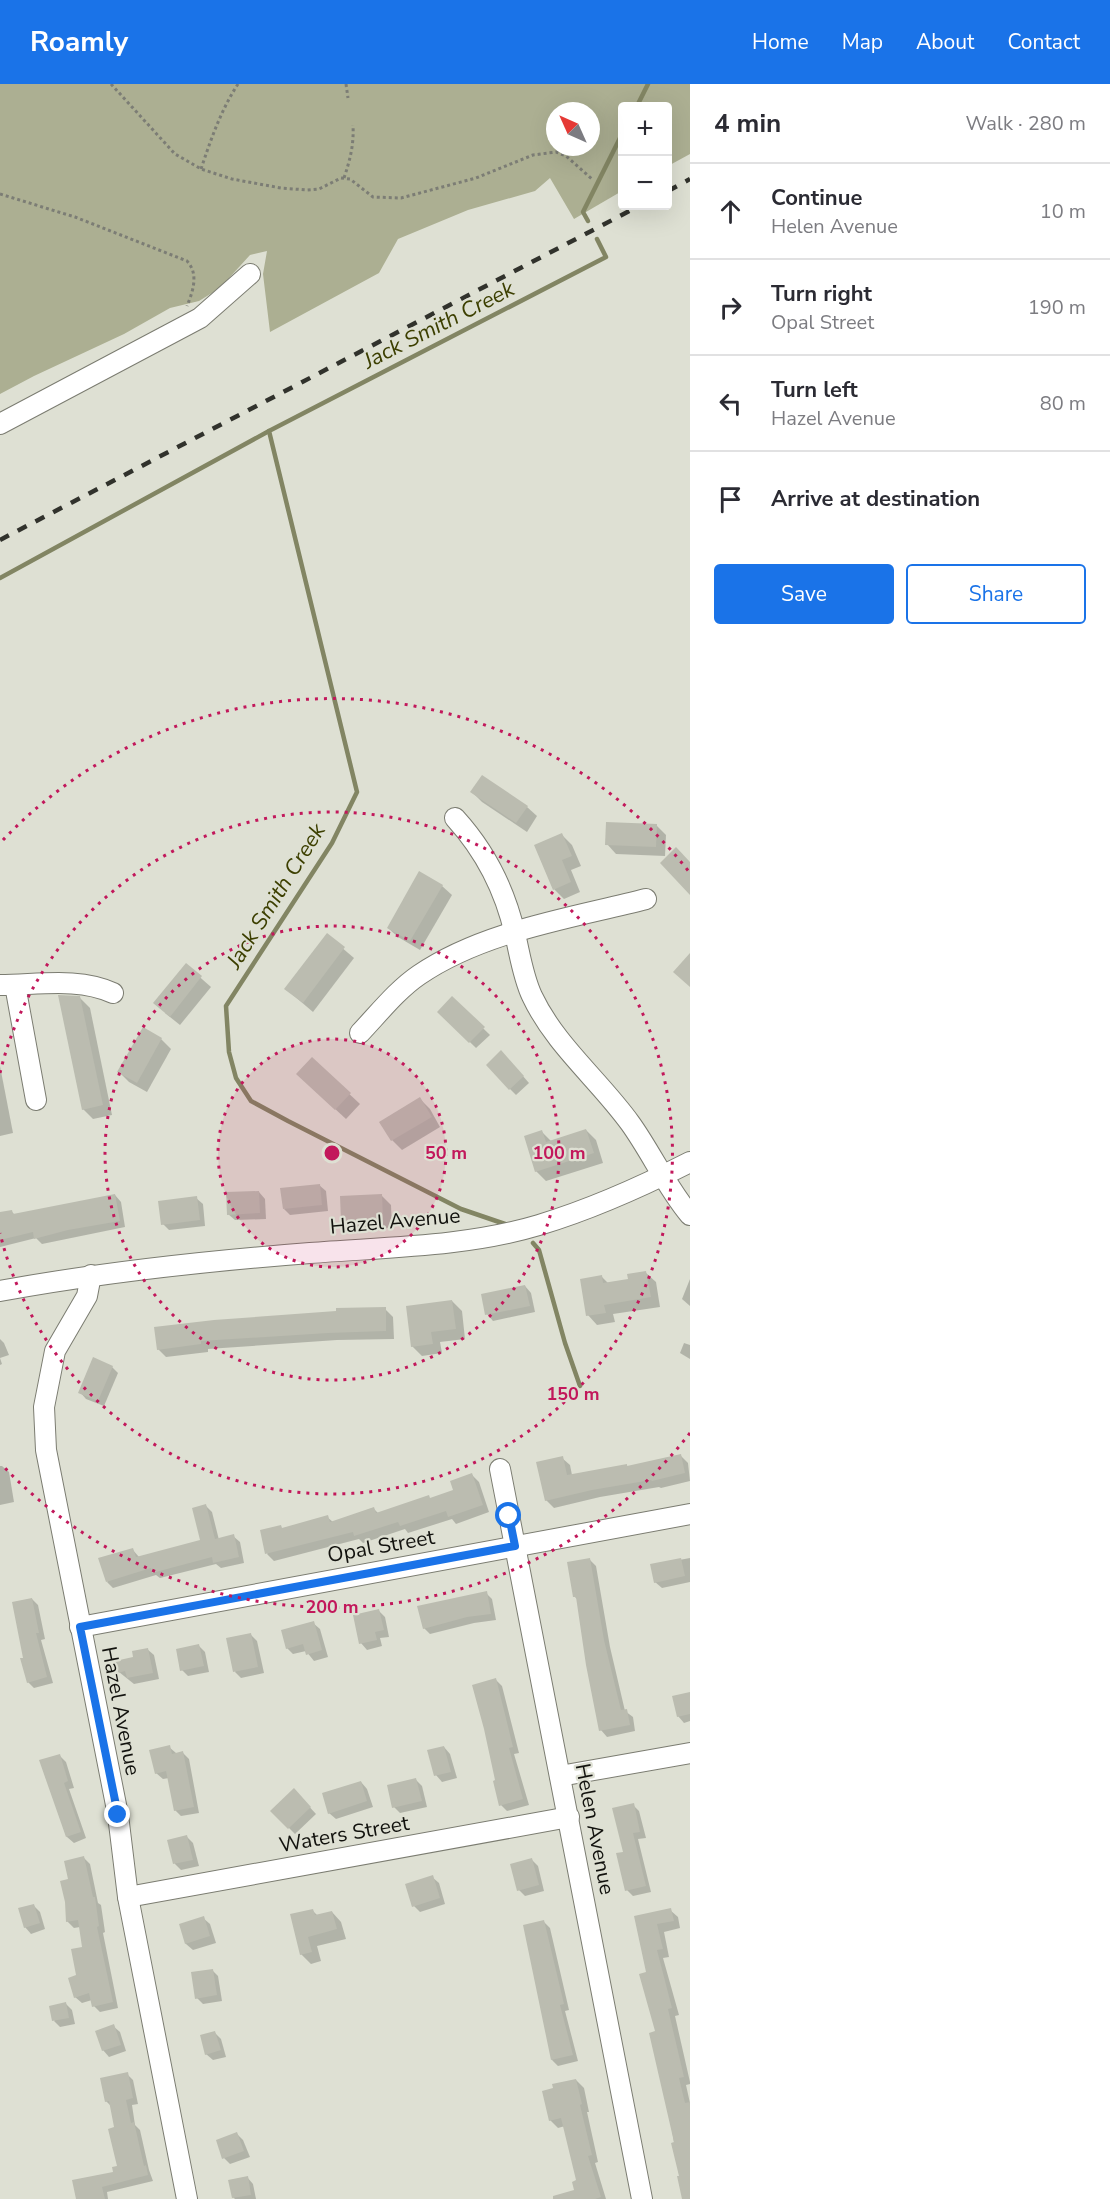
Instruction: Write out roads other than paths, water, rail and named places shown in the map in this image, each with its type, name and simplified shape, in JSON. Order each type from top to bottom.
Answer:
[{"type":"street","points":[[0,424],[200,318],[250,274]]},
{"type":"street","points":[[455,818],[469,833],[495,875],[515,932],[525,977],[539,1009],[559,1038],[629,1122],[690,1215]]},
{"type":"street","points":[[360,1033],[407,984],[420,974],[458,954],[515,932],[646,899]]},
{"type":"street","points":[[36,1100],[8,985],[68,983],[104,988],[113,993]]},
{"type":"street","name":"Hazel Avenue","points":[[0,1291],[158,1266],[479,1238],[538,1226],[605,1202],[690,1162]]},
{"type":"street","name":"Hazel Avenue","points":[[91,1275],[87,1296],[55,1351],[44,1407],[46,1450],[118,1815],[128,1898],[186,2199]]},
{"type":"street","name":"Helen Avenue","points":[[500,1469],[642,2199]]},
{"type":"street","name":"Opal Street","points":[[80,1627],[690,1514]]},
{"type":"street","points":[[560,1776],[690,1753]]},
{"type":"street","name":"Waters Street","points":[[128,1898],[569,1817]]},
{"type":"waterway","name":"Jack Smith Creek","points":[[639,102],[648,84]]},
{"type":"waterway","name":"Jack Smith Creek","points":[[588,221],[583,212],[618,142]]},
{"type":"waterway","name":"Jack Smith Creek","points":[[505,1224],[461,1209],[251,1101],[236,1078],[229,1052],[226,1006],[332,843],[357,792],[269,431],[606,257],[597,239]]},
{"type":"waterway","name":"Jack Smith Creek","points":[[0,578],[269,431]]},
{"type":"waterway","name":"Jack Smith Creek","points":[[533,1243],[539,1250],[565,1343],[580,1386]]},
{"type":"railway","points":[[672,189],[690,179]]},
{"type":"railway","points":[[0,540],[631,210]]}]
